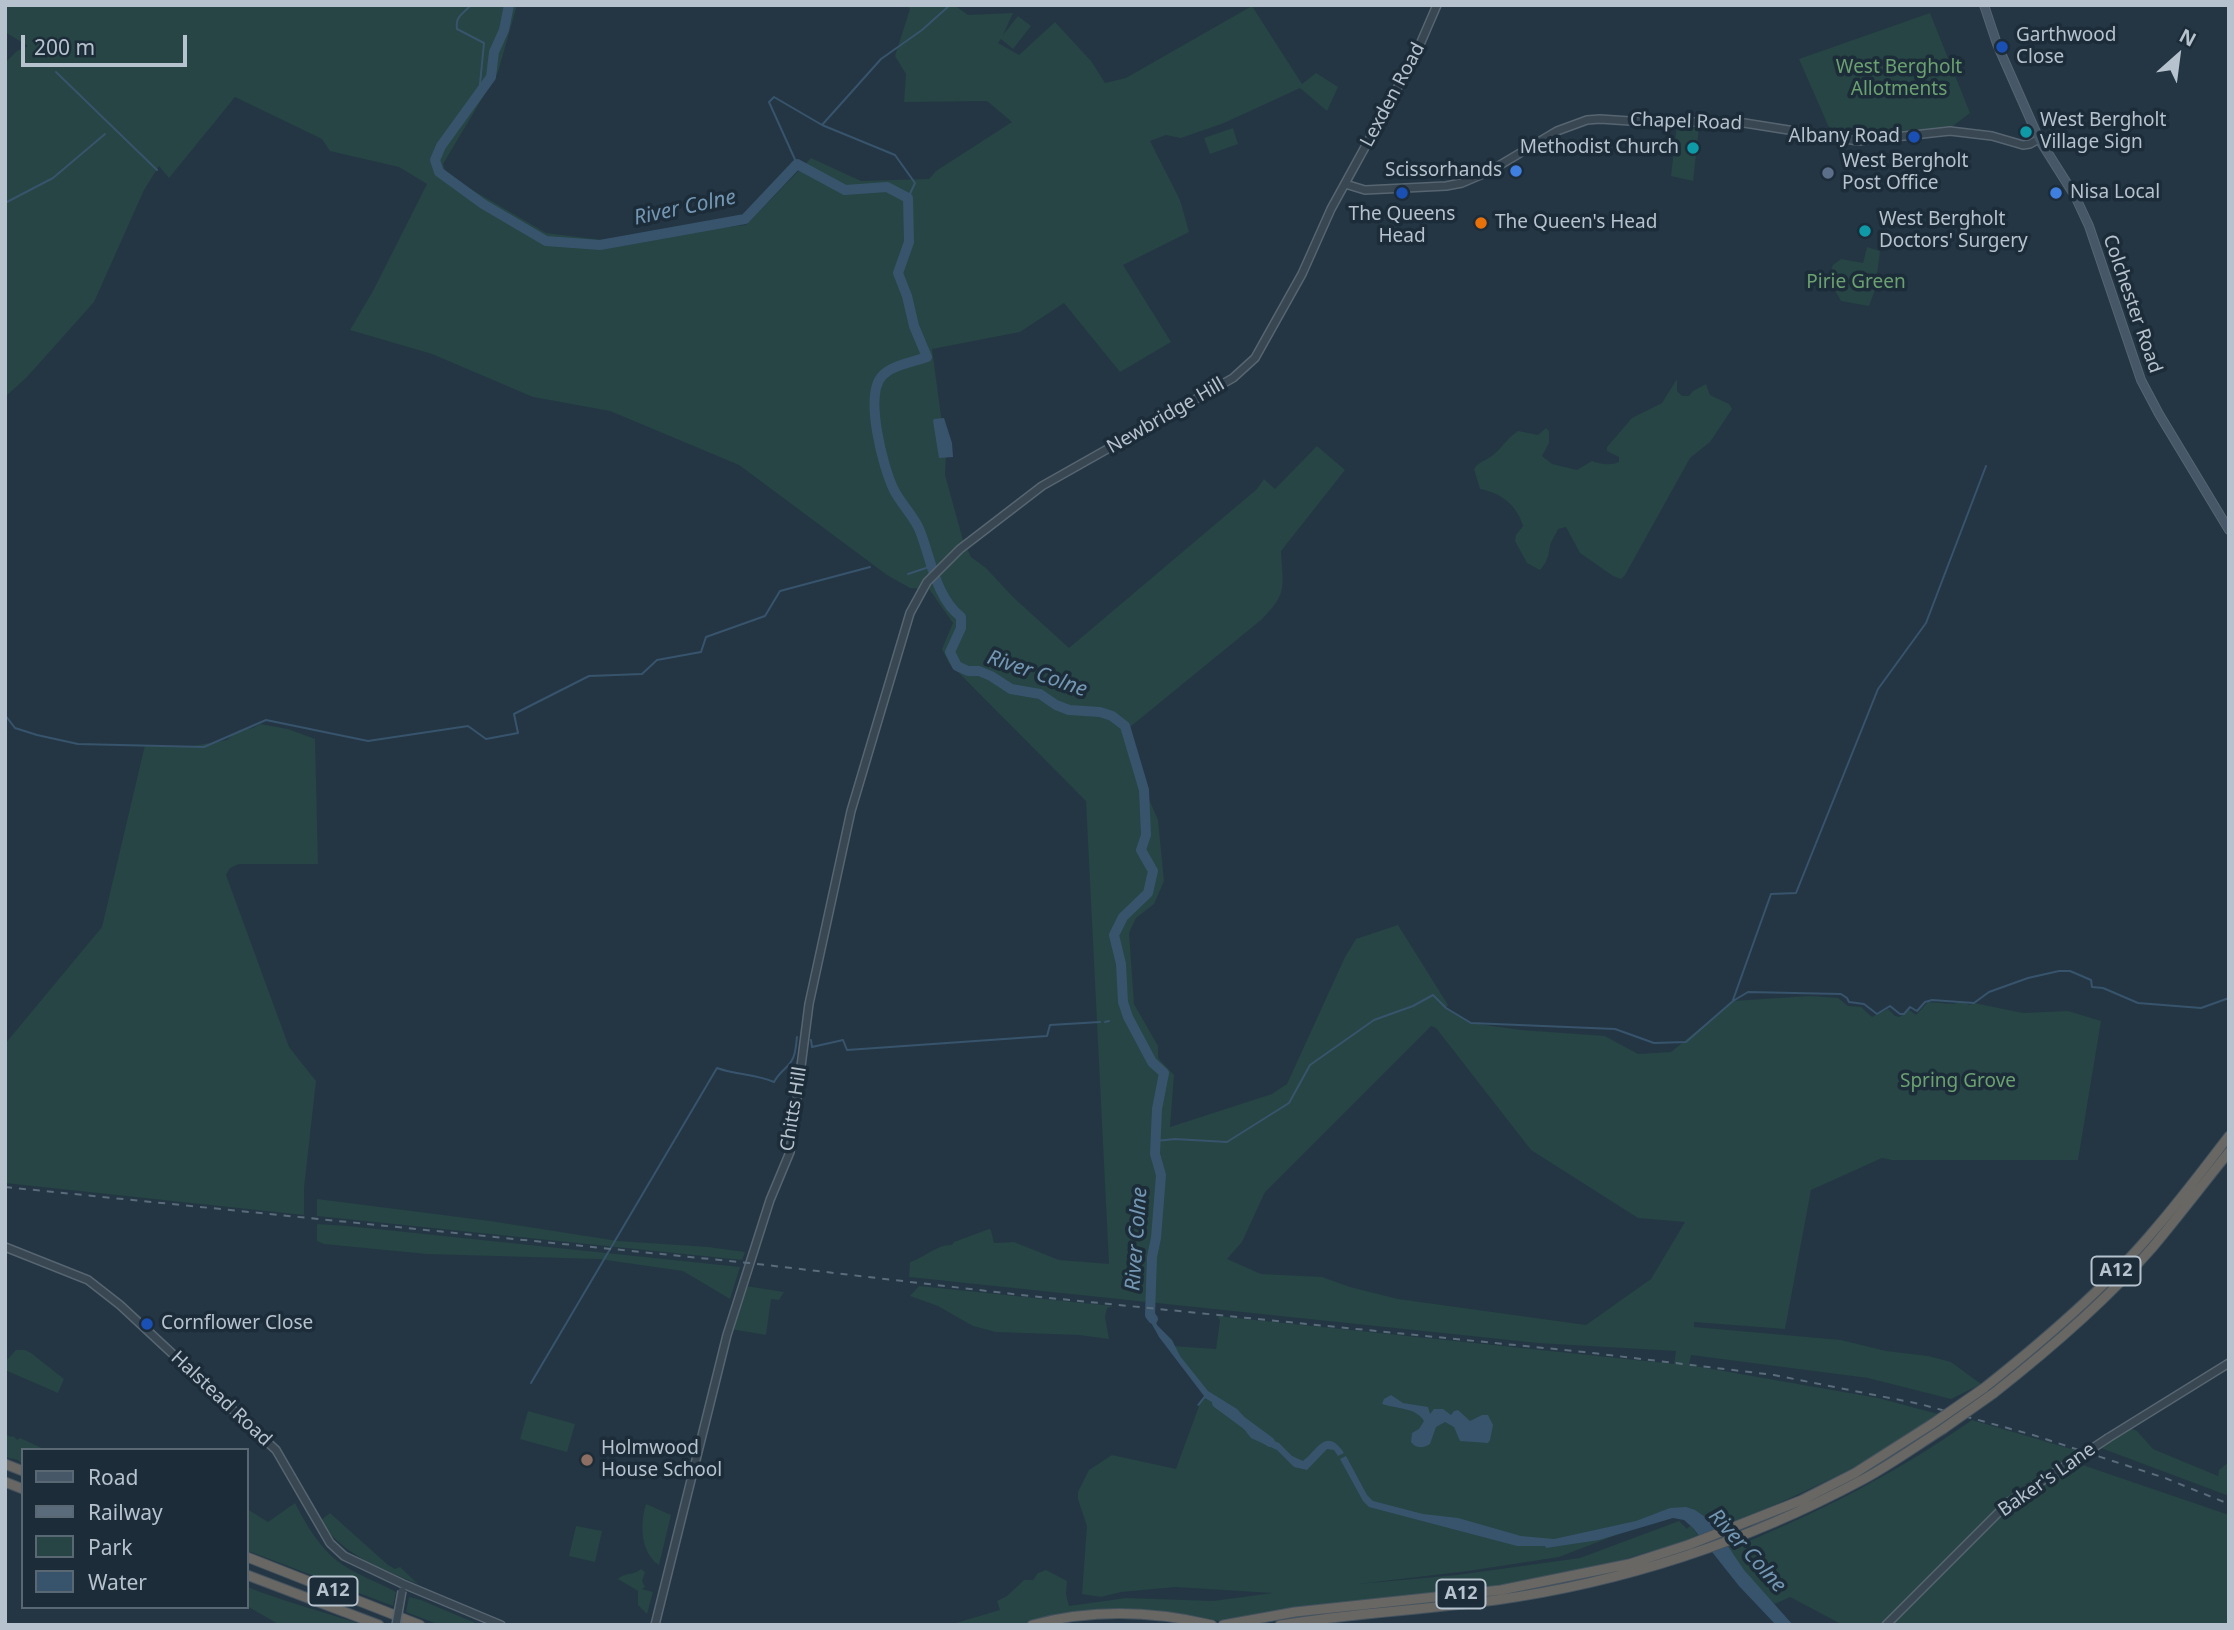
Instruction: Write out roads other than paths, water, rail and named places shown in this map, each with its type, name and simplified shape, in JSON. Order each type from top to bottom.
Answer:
[{"type":"highway","name":"A12","points":[[1742,1530],[1855,1473],[1932,1424],[2029,1353],[2155,1230],[2229,1136]]},
{"type":"highway","name":"A12","points":[[1279,1625],[1521,1596],[1586,1585],[1799,1512],[1865,1479],[1994,1393],[2043,1355],[2151,1249],[2229,1152]]},
{"type":"highway","name":"A12","points":[[1227,1624],[1295,1612],[1513,1588],[1689,1550]]},
{"type":"highway","name":"A12","points":[[248,1558],[420,1625]]},
{"type":"highway","name":"A12","points":[[248,1575],[379,1625]]},
{"type":"highway","points":[[1031,1625],[1073,1617],[1114,1614],[1149,1614],[1212,1625]]},
{"type":"main road","name":"Colchester Road","points":[[1984,5],[1997,44],[2039,139],[2075,196],[2089,226],[2141,380],[2229,530]]},
{"type":"street","name":"Lexden Road","points":[[1345,184],[1415,56],[1437,5]]},
{"type":"street","name":"Chapel Road","points":[[1345,184],[1365,190],[1462,183],[1490,171],[1557,131],[1587,120],[1600,119],[1738,122],[1858,141],[1938,131],[1971,133],[2023,145],[2039,139]]},
{"type":"street","name":"Newbridge Hill","points":[[921,590],[960,550],[1042,486],[1233,378],[1247,367],[1255,358],[1302,274],[1345,184]]},
{"type":"street","name":"Chitts Hill","points":[[654,1625],[727,1335],[770,1200],[790,1152],[809,1004],[851,811],[910,612],[921,590]]},
{"type":"street","name":"Halstead Road","points":[[5,1247],[77,1276],[103,1290],[276,1450],[330,1543],[359,1564],[403,1588]]},
{"type":"street","name":"Baker's Lane","points":[[1886,1625],[2009,1502],[2229,1363]]},
{"type":"street","points":[[396,1625],[403,1588],[501,1625]]},
{"type":"water","points":[[944,418],[952,443],[953,457],[939,458],[933,421]]},
{"type":"water","points":[[1146,1309],[1152,1309],[1157,1325],[1172,1340],[1180,1356],[1208,1391],[1237,1409],[1255,1433],[1279,1443],[1292,1456],[1303,1461],[1327,1441],[1338,1445],[1344,1453],[1338,1456],[1334,1450],[1327,1449],[1307,1470],[1294,1467],[1277,1450],[1251,1438],[1232,1414],[1205,1398],[1197,1405],[1204,1396],[1159,1337]]},
{"type":"water","points":[[1391,1395],[1403,1403],[1428,1407],[1430,1414],[1434,1409],[1443,1409],[1451,1415],[1458,1410],[1470,1421],[1488,1415],[1493,1425],[1490,1440],[1488,1443],[1460,1441],[1454,1427],[1445,1422],[1436,1427],[1430,1444],[1415,1446],[1411,1442],[1412,1433],[1419,1429],[1424,1421],[1416,1413],[1382,1404],[1384,1399]]},
{"type":"water","points":[[1346,1456],[1373,1501],[1423,1514],[1458,1518],[1521,1536],[1554,1539],[1636,1521],[1670,1508],[1686,1507],[1695,1510],[1711,1521],[1744,1570],[1793,1625],[1776,1625],[1739,1586],[1684,1520],[1673,1518],[1599,1540],[1546,1548],[1517,1546],[1369,1507],[1340,1459]]},
{"type":"waterway","points":[[471,5],[458,18],[457,29],[484,43],[479,94]]},
{"type":"waterway","name":"River Colne","points":[[509,5],[504,30],[494,52],[491,77],[441,146],[435,160],[439,172],[483,204],[546,241],[600,245],[745,219],[797,164],[845,190],[887,187],[908,198],[909,242],[898,273],[914,326],[927,357],[897,366],[882,376],[877,385],[875,415],[885,466],[894,490],[917,526],[940,589],[961,617],[961,628],[950,652],[957,666],[991,676],[1011,689],[1040,694],[1069,710],[1100,712],[1112,716],[1125,726],[1144,790],[1146,835],[1141,850],[1153,871],[1148,893],[1123,917],[1114,935],[1121,964],[1123,1002],[1128,1017],[1152,1062],[1164,1073],[1157,1109],[1155,1154],[1161,1175],[1152,1257],[1150,1315],[1153,1319]]},
{"type":"waterway","points":[[822,125],[881,59],[922,30],[950,5]]},
{"type":"waterway","points":[[56,72],[157,170]]},
{"type":"waterway","points":[[797,164],[769,102],[774,97],[822,125],[895,155],[915,183],[908,198]]},
{"type":"waterway","points":[[5,203],[53,178],[105,134]]},
{"type":"waterway","points":[[1733,1000],[1771,894],[1796,893],[1878,689],[1926,623],[1986,466]]},
{"type":"waterway","points":[[908,574],[926,568],[930,563]]},
{"type":"waterway","points":[[5,715],[15,728],[78,744],[204,747],[266,720],[368,741],[468,726],[486,739],[518,733],[514,714],[589,676],[642,674],[657,660],[701,652],[706,637],[765,616],[780,591],[870,567]]},
{"type":"waterway","points":[[1156,1141],[1175,1139],[1227,1142],[1289,1103],[1310,1065],[1374,1020],[1413,1006],[1433,995],[1446,1008],[1471,1023],[1615,1029],[1654,1043],[1686,1042],[1733,1001],[1748,992],[1841,994],[1849,1002],[1864,1004],[1877,1014],[1890,1006],[1904,1014],[1910,1007],[1917,1011],[1925,1002],[1932,1000],[1974,1003],[1989,992],[2028,978],[2070,971],[2091,980],[2092,987],[2103,988],[2138,1003],[2201,1008],[2229,998]]},
{"type":"waterway","points":[[1105,1022],[1109,1021]]},
{"type":"waterway","points":[[811,1040],[812,1047],[843,1040],[847,1050],[1047,1036],[1050,1025],[1100,1022]]},
{"type":"waterway","points":[[531,1383],[717,1068],[774,1082],[793,1058],[797,1037]]},
{"type":"waterway","name":"River Colne","points":[[1217,1403],[1270,1442]]},
{"type":"railway","points":[[5,1187],[749,1263],[1030,1296],[1584,1352],[1774,1375],[1920,1404],[2033,1435],[2165,1478],[2229,1504]]},
{"type":"place","name":"Garthwood Close","points":[[2002,47]]},
{"type":"place","name":"West Bergholt Village Sign","points":[[2026,132]]},
{"type":"place","name":"Albany Road","points":[[1914,137]]},
{"type":"place","name":"Methodist Church","points":[[1693,148]]},
{"type":"place","name":"Scissorhands","points":[[1516,171]]},
{"type":"place","name":"West Bergholt Post Office","points":[[1828,173]]},
{"type":"place","name":"The Queens Head","points":[[1402,193]]},
{"type":"place","name":"Nisa Local","points":[[2056,193]]},
{"type":"place","name":"The Queen's Head","points":[[1481,223]]},
{"type":"place","name":"West Bergholt Doctors' Surgery","points":[[1865,231]]},
{"type":"place","name":"Cornflower Close","points":[[147,1324]]},
{"type":"place","name":"Holmwood House School","points":[[587,1460]]},
{"type":"park label","name":"West Bergholt Allotments","points":[[1899,79]]},
{"type":"park label","name":"Pirie Green","points":[[1856,283]]},
{"type":"park label","name":"Spring Grove","points":[[1958,1082]]}]
